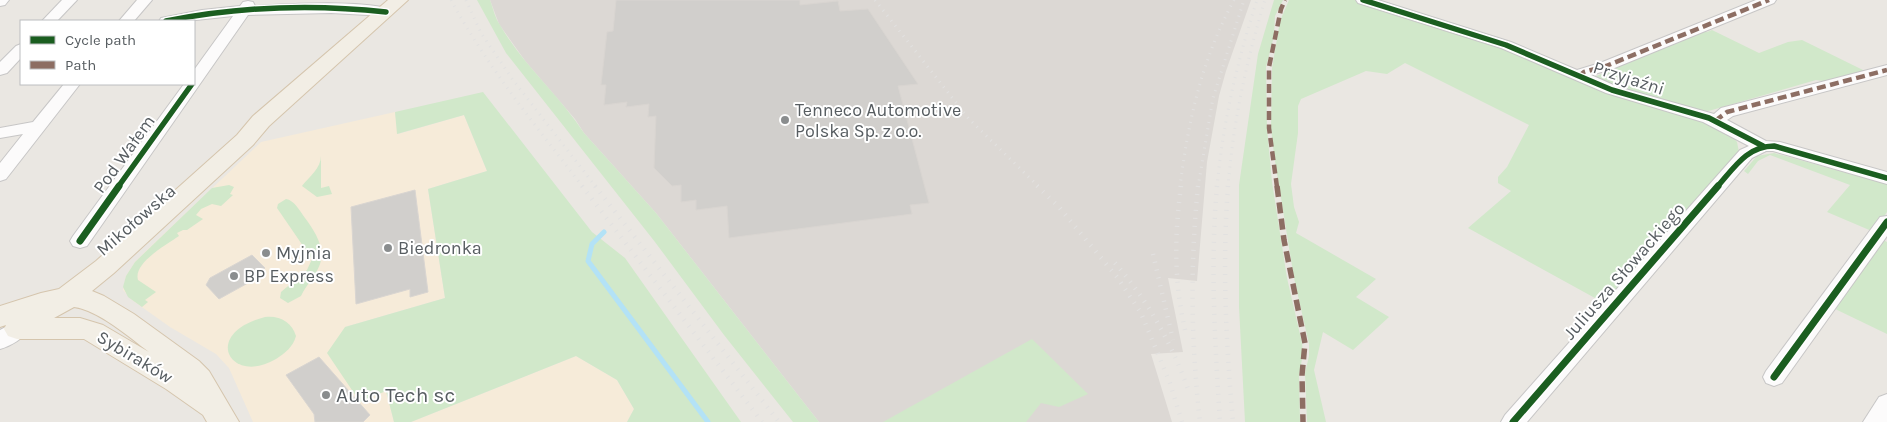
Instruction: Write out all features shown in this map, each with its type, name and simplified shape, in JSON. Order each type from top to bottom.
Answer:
[{"type":"main road","name":"Mikołowska","points":[[5,330],[66,298],[110,263],[245,140],[261,121],[393,6]]},
{"type":"main road","name":"Mikołowska","points":[[5,330],[211,154],[230,139],[261,121]]},
{"type":"main road","points":[[37,304],[66,298]]},
{"type":"main road","name":"Sybiraków","points":[[66,298],[85,299],[97,304],[156,342],[198,376],[218,414]]},
{"type":"main road","name":"Sybiraków","points":[[5,330],[80,328],[93,332],[176,381],[218,414]]},
{"type":"street","points":[[50,20],[70,0]]},
{"type":"street","points":[[127,20],[145,0]]},
{"type":"street","name":"Przyjaźni","points":[[1363,0],[1500,43],[1620,92],[1715,121],[1762,146],[1786,149],[1880,175],[1887,163]]},
{"type":"street","name":"Przyjaźni","points":[[1578,76],[1769,0]]},
{"type":"street","points":[[171,20],[248,6],[345,9],[393,6]]},
{"type":"street","name":"Pod Wałem","points":[[195,79],[248,6]]},
{"type":"street","points":[[1,70],[20,50]]},
{"type":"street","points":[[1715,121],[1727,112],[1887,70]]},
{"type":"street","points":[[0,175],[36,127],[71,85]]},
{"type":"street","name":"Pod Wałem","points":[[80,241],[191,85]]},
{"type":"street","points":[[0,133],[36,127]]},
{"type":"street","name":"Juliusza Słowackiego","points":[[1513,422],[1736,164],[1746,154],[1762,146]]},
{"type":"street","points":[[1774,377],[1887,222]]},
{"type":"street","points":[[1875,422],[1887,403]]},
{"type":"shaded area","name":"Tenneco Automotive Polska Sp. z o.o.","points":[[490,0],[1251,0],[1219,96],[1207,162],[1197,281],[1168,278],[1183,352],[1151,354],[1172,422],[819,422],[656,213],[584,133],[575,119],[526,62],[499,24]]},
{"type":"shaded area","points":[[395,112],[398,134],[464,115],[487,171],[428,189],[445,298],[345,327],[386,390],[394,422],[253,422],[229,368],[216,354],[170,327],[132,300],[123,290],[126,276],[135,262],[148,249],[261,142]]},
{"type":"shaded area","points":[[576,356],[617,380],[634,409],[627,422],[411,422]]},
{"type":"green space","points":[[477,0],[490,0],[498,22],[519,53],[564,106],[584,133],[656,213],[819,422],[793,422],[724,335],[655,242],[506,53]]},
{"type":"green space","points":[[1274,0],[1283,0],[1275,16],[1274,36],[1266,67],[1267,128],[1272,182],[1287,278],[1302,343],[1303,354],[1299,375],[1300,422],[1245,422],[1239,307],[1239,185],[1258,54]]},
{"type":"green space","points":[[1289,0],[1356,0],[1474,37],[1695,117],[1733,137],[1737,142],[1739,152],[1604,303],[1468,228],[1511,191],[1498,183],[1498,177],[1507,167],[1529,125],[1405,63],[1387,74],[1366,71],[1301,99],[1298,106],[1298,133],[1291,184],[1294,207],[1299,222],[1296,233],[1376,279],[1356,297],[1389,317],[1353,350],[1323,332],[1314,370],[1326,422],[1307,422],[1305,373],[1309,356],[1309,344],[1294,278],[1271,128],[1272,68],[1280,21]]},
{"type":"green space","points":[[1712,30],[1759,53],[1788,42],[1802,40],[1865,71],[1831,82],[1816,80],[1705,112],[1614,86],[1594,77],[1703,31]]},
{"type":"green space","points":[[483,92],[592,232],[625,258],[741,422],[627,422],[634,409],[617,380],[576,356],[411,422],[394,422],[386,391],[360,402],[327,353],[345,327],[445,298],[428,189],[487,171],[464,115],[397,134],[395,112]]},
{"type":"green space","points":[[1774,153],[1887,184],[1887,212],[1874,232],[1827,212],[1850,185],[1770,155],[1758,161],[1748,174],[1744,171],[1757,156]]},
{"type":"green space","points":[[321,156],[321,188],[329,186],[332,194],[317,197],[302,186],[317,168]]},
{"type":"green space","points":[[229,185],[234,187],[230,194],[233,195],[221,206],[212,204],[201,209],[196,215],[203,219],[187,230],[177,233],[179,236],[159,249],[140,267],[138,280],[156,292],[145,300],[148,302],[142,307],[128,297],[123,287],[126,276],[135,262],[212,188]]},
{"type":"green space","points":[[286,199],[299,209],[315,234],[321,252],[320,264],[314,276],[301,296],[288,303],[280,298],[281,292],[307,270],[312,259],[277,208],[278,204]]},
{"type":"green space","points":[[1881,239],[1887,242],[1887,334],[1831,307]]},
{"type":"green space","points":[[265,317],[280,318],[288,323],[296,336],[291,347],[276,359],[260,366],[246,366],[236,362],[229,354],[228,345],[233,335],[245,325]]},
{"type":"green space","points":[[1032,339],[1088,394],[1059,407],[1041,403],[1026,422],[883,422]]},
{"type":"building","name":"Tenneco Automotive Polska Sp. z o.o.","points":[[616,0],[800,0],[800,5],[838,1],[840,11],[868,9],[918,84],[898,86],[929,203],[910,205],[912,214],[729,238],[727,206],[696,210],[696,200],[681,202],[681,185],[672,186],[654,168],[656,116],[648,117],[649,104],[626,107],[627,102],[604,105],[606,85],[601,85],[607,32],[613,31]]},
{"type":"building","name":"Biedronka","points":[[415,190],[428,292],[410,297],[410,289],[356,304],[351,207]]},
{"type":"building","name":"BP Express","points":[[252,255],[265,268],[254,274],[257,278],[219,299],[206,285],[210,278]]},
{"type":"building","name":"Auto Tech sc","points":[[319,357],[370,415],[363,422],[315,422],[314,414],[286,375]]},
{"type":"waterway","points":[[604,232],[592,244],[588,261],[708,422]]},
{"type":"railway","points":[[451,0],[497,73],[583,187]]},
{"type":"railway","points":[[466,0],[481,33],[513,80],[596,187]]},
{"type":"railway","points":[[875,0],[969,119],[1039,187]]},
{"type":"railway","points":[[1180,187],[1187,138],[1198,91],[1213,45],[1234,0]]},
{"type":"railway","points":[[1198,187],[1213,98],[1244,0]]},
{"type":"railway","points":[[1217,187],[1223,139],[1232,92],[1257,0]]},
{"type":"railway","points":[[1228,187],[1241,93],[1265,0]]},
{"type":"railway","points":[[582,186],[762,422]]},
{"type":"railway","points":[[595,186],[779,422]]},
{"type":"railway","points":[[1037,186],[1058,206],[1117,277],[1141,313],[1170,383],[1182,422]]},
{"type":"railway","points":[[1181,186],[1176,261],[1179,297],[1186,335]]},
{"type":"railway","points":[[1198,186],[1194,245],[1193,333],[1200,422]]},
{"type":"railway","points":[[1217,186],[1214,275],[1220,422]]},
{"type":"railway","points":[[1228,186],[1225,245],[1226,304],[1233,422]]},
{"type":"railway","points":[[1153,254],[1173,340]]},
{"type":"railway","points":[[1115,263],[1138,292],[1166,338],[1188,389]]},
{"type":"marked path","points":[[1285,0],[1281,9],[1269,67],[1269,128],[1284,240],[1305,343],[1302,375],[1303,422]]},
{"type":"marked path","points":[[1578,77],[1584,72],[1606,66],[1769,0]]},
{"type":"marked path","points":[[1715,121],[1727,112],[1887,70]]},
{"type":"cycle path","points":[[1363,0],[1506,45],[1612,90],[1709,118],[1763,146]]},
{"type":"cycle path","points":[[170,20],[202,14],[258,10],[340,9],[386,12]]},
{"type":"cycle path","points":[[80,241],[191,85]]},
{"type":"cycle path","points":[[1513,422],[1746,154],[1763,146],[1774,146],[1887,178]]},
{"type":"cycle path","points":[[1774,377],[1887,222]]},
{"type":"place","name":"Tenneco Automotive Polska Sp. z o.o.","points":[[785,120]]},
{"type":"place","name":"Biedronka","points":[[388,248]]},
{"type":"place","name":"Myjnia","points":[[266,253]]},
{"type":"place","name":"BP Express","points":[[234,276]]},
{"type":"place","name":"Auto Tech sc","points":[[326,395]]}]
